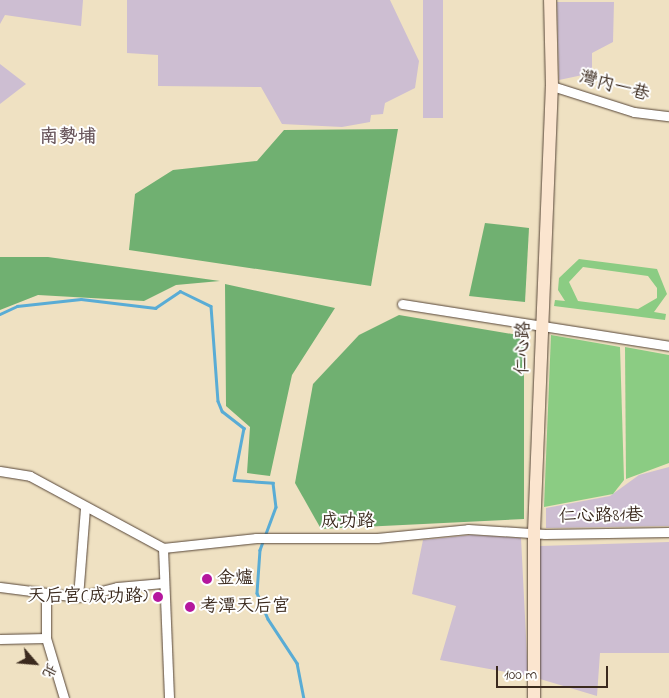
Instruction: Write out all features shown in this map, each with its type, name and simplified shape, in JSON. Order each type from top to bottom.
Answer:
[{"type":"street","name":"仁心路","points":[[534,698],[534,532],[552,86],[550,0]]},
{"type":"street","name":"灣內一巷","points":[[552,86],[634,112],[669,116]]},
{"type":"street","points":[[402,304],[669,346]]},
{"type":"street","points":[[0,471],[30,476],[85,508],[163,548],[169,698]]},
{"type":"street","points":[[78,597],[85,508]]},
{"type":"street","name":"成功路","points":[[163,548],[256,538],[377,538],[468,529],[534,532]]},
{"type":"street","name":"仁心路81巷","points":[[534,532],[669,532]]},
{"type":"street","points":[[0,587],[46,595],[78,597],[117,587],[163,583]]},
{"type":"street","points":[[46,595],[46,638],[64,698]]},
{"type":"street","points":[[0,638],[46,638]]},
{"type":"shaded area","points":[[0,0],[83,0],[81,26],[5,15],[0,24]]},
{"type":"shaded area","points":[[127,0],[390,0],[419,61],[415,88],[385,103],[383,114],[371,115],[370,122],[342,127],[282,124],[261,87],[158,86],[158,55],[127,53]]},
{"type":"shaded area","points":[[423,0],[443,0],[443,118],[423,118]]},
{"type":"shaded area","points":[[557,2],[614,2],[613,42],[592,53],[592,73],[559,80]]},
{"type":"shaded area","points":[[0,64],[26,84],[0,104]]},
{"type":"shaded area","points":[[669,467],[669,526],[546,528],[546,508],[610,496],[639,475]]},
{"type":"shaded area","points":[[471,535],[521,538],[528,676],[440,660],[456,606],[412,594],[423,540]]},
{"type":"shaded area","points":[[669,542],[669,653],[600,653],[597,696],[540,679],[540,546]]},
{"type":"green space","points":[[398,129],[371,286],[129,250],[135,194],[173,170],[257,161],[284,130]]},
{"type":"green space","points":[[485,223],[529,228],[525,302],[469,296]]},
{"type":"green space","points":[[0,257],[48,257],[220,281],[176,285],[144,301],[38,295],[0,310]]},
{"type":"green space","points":[[579,259],[657,269],[667,294],[654,312],[666,314],[665,320],[554,306],[555,300],[565,301],[558,290],[559,278]],"holes":[[[583,267],[648,276],[657,288],[657,298],[638,309],[578,301],[569,282]]]},
{"type":"green space","points":[[225,284],[335,308],[292,375],[270,476],[247,473],[250,427],[226,406]]},
{"type":"green space","points":[[399,315],[524,336],[524,519],[321,529],[295,483],[313,384],[359,335]]},
{"type":"green space","points":[[551,335],[620,347],[624,480],[613,494],[544,507]]},
{"type":"green space","points":[[625,347],[669,355],[669,463],[626,479]]},
{"type":"waterway","points":[[0,314],[17,306],[81,299],[155,308],[180,291],[211,306],[218,401],[222,411],[244,428],[234,480],[273,483],[276,507],[260,550],[257,593],[268,619],[297,663],[304,698]]},
{"type":"place","name":"金爐","points":[[207,579]]},
{"type":"place","name":"天后宮(成功路)","points":[[158,597]]},
{"type":"place","name":"考潭天后宮","points":[[190,607]]},
{"type":"district","name":"南勢埔","points":[[68,138]]}]
